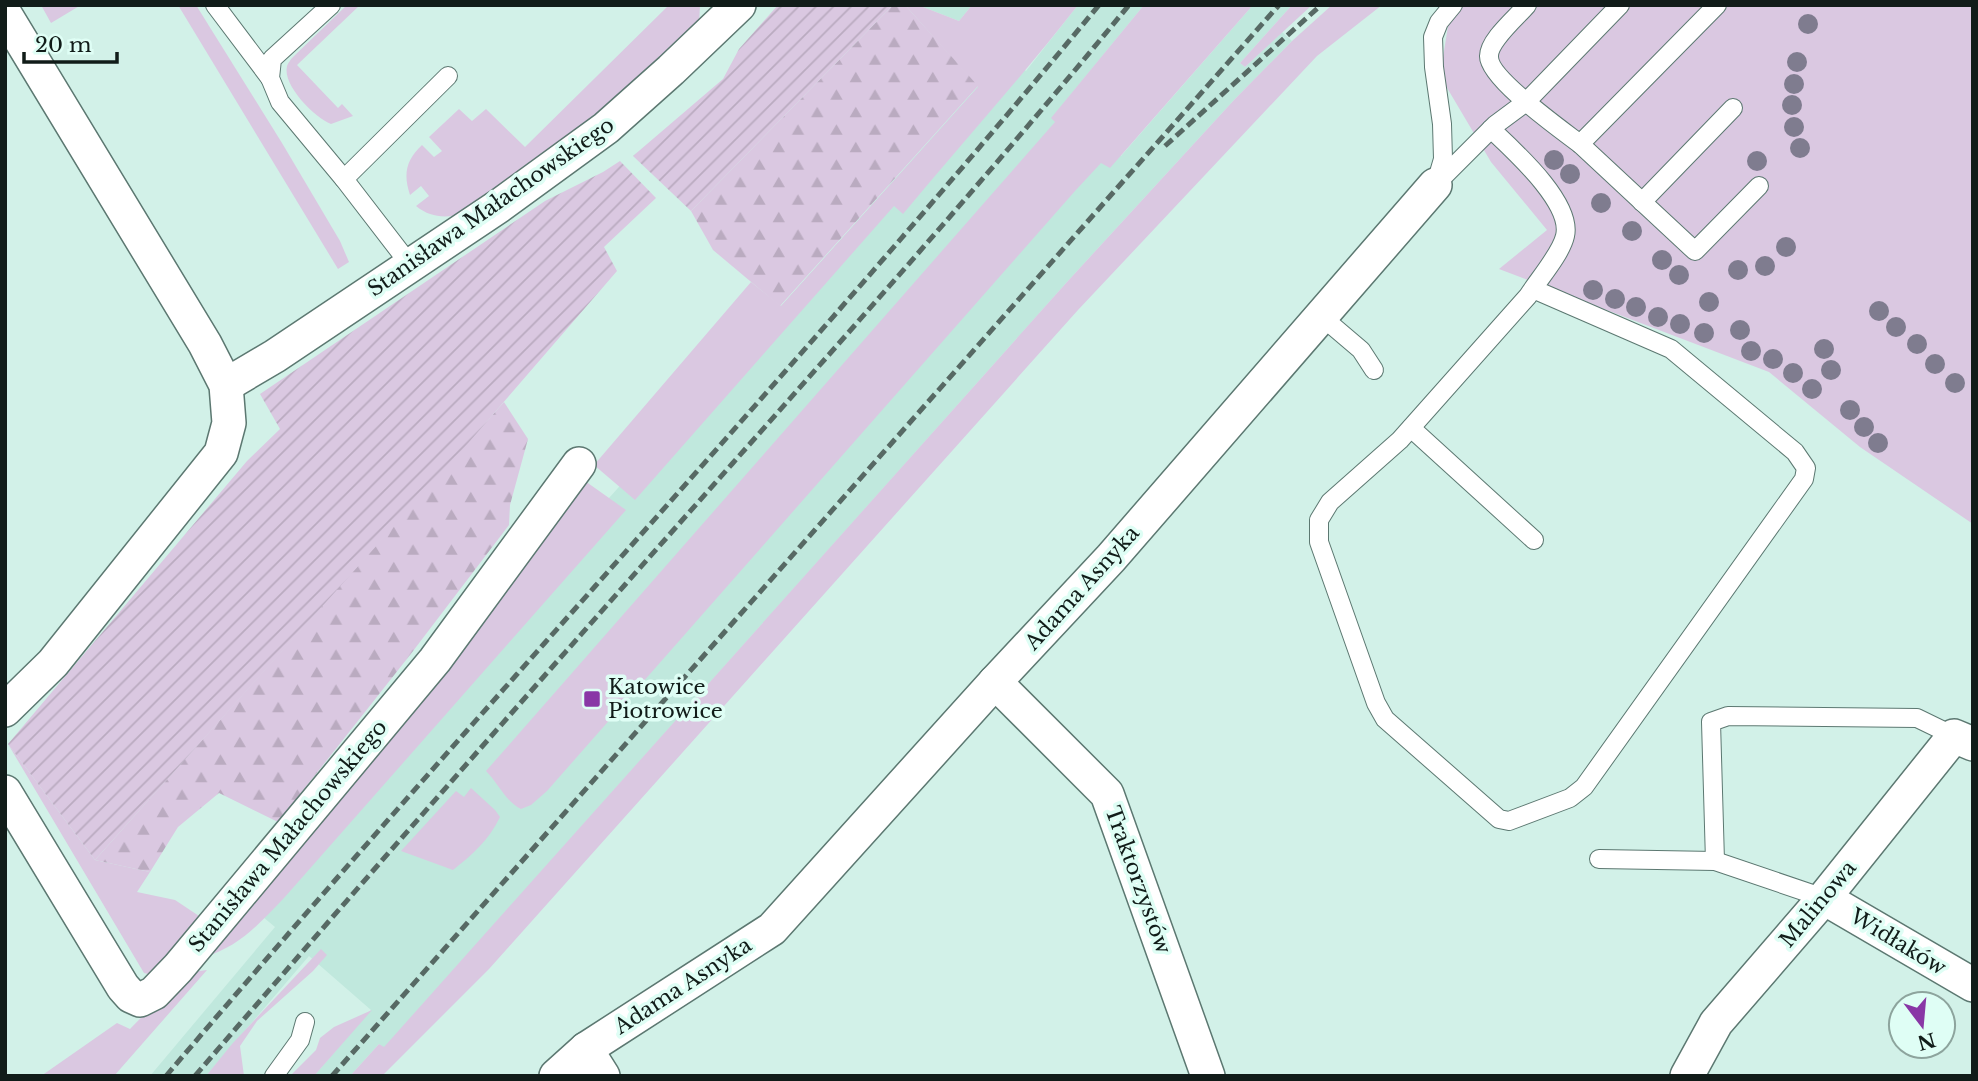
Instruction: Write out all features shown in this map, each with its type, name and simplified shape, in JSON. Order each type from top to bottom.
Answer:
[{"type":"street","name":"Stanisława Małachowskiego","points":[[226,385],[275,356],[411,266],[606,128],[724,11]]},
{"type":"street","points":[[5,14],[205,344],[226,385],[229,423],[221,453],[53,663],[5,710]]},
{"type":"street","name":"Adama Asnyka","points":[[556,1076],[595,1062],[772,929],[1111,558],[1435,185]]},
{"type":"street","name":"Stanisława Małachowskiego","points":[[5,792],[122,987],[140,1000],[155,993],[435,660],[579,464]]},
{"type":"street","name":"Traktorzystów","points":[[995,682],[1107,794],[1208,1076]]},
{"type":"street","name":"Malinowa","points":[[1688,1076],[1716,1023],[1964,740]]},
{"type":"street","name":"Widłaków","points":[[1824,898],[1973,985]]},
{"type":"lane","points":[[215,5],[270,78],[280,102],[411,266]]},
{"type":"lane","points":[[270,78],[272,59],[331,5]]},
{"type":"lane","name":"Adama Asnyka","points":[[1435,185],[1443,159],[1433,37],[1439,22],[1452,5]]},
{"type":"lane","points":[[1527,5],[1495,40],[1488,55],[1491,68],[1526,102],[1580,145],[1695,251],[1759,186]]},
{"type":"lane","points":[[1435,185],[1491,129],[1526,102],[1620,5]]},
{"type":"lane","points":[[1580,145],[1717,5]]},
{"type":"lane","points":[[344,179],[448,76]]},
{"type":"lane","points":[[1642,202],[1733,108]]},
{"type":"lane","points":[[1491,129],[1544,184],[1562,209],[1565,235],[1560,248],[1528,296],[1411,428],[1330,502],[1319,520],[1319,542],[1376,704],[1385,719],[1499,819],[1509,821],[1570,798],[1584,787],[1804,479],[1806,468],[1796,452],[1671,349],[1533,289]]},
{"type":"lane","points":[[1321,316],[1361,350],[1374,370]]},
{"type":"lane","points":[[1411,428],[1534,540]]},
{"type":"lane","points":[[1715,861],[1712,722],[1728,716],[1917,718],[1964,740]]},
{"type":"lane","points":[[1599,859],[1715,861],[1824,898]]},
{"type":"lane","points":[[274,1076],[300,1040],[305,1022]]},
{"type":"shaded area","points":[[918,5],[972,5],[959,21]]},
{"type":"shaded area","points":[[1078,5],[1144,5],[1063,104],[1121,156],[1253,5],[1292,5],[1240,63],[1245,67],[1282,32],[1292,41],[1234,100],[1067,282],[384,1048],[379,1044],[350,1076],[314,1076],[371,1010],[309,956],[206,1076],[150,1076],[275,927],[246,903],[1007,54],[1026,71]]},
{"type":"green space","points":[[41,5],[81,5],[51,23]]},
{"type":"green space","points":[[178,5],[196,5],[282,143],[340,241],[349,262],[338,269]]},
{"type":"green space","points":[[347,5],[360,5],[297,65],[338,108],[342,104],[353,116],[331,124],[301,100],[290,82],[287,66]]},
{"type":"green space","points":[[669,5],[700,5],[699,25],[613,104],[464,214],[438,216],[416,206],[429,196],[421,186],[410,195],[407,180],[409,162],[422,145],[434,157],[442,151],[429,137],[459,109],[472,121],[486,109],[525,147]]},
{"type":"green space","points":[[778,5],[893,5],[691,211],[633,156],[723,79],[739,49]]},
{"type":"green space","points":[[893,5],[905,5],[978,86],[780,306],[713,250],[691,211]]},
{"type":"green space","points":[[905,5],[918,5],[959,21],[972,5],[1078,5],[903,214],[894,206],[635,500],[594,465],[751,282],[781,306],[978,87]]},
{"type":"green space","points":[[1144,5],[1253,5],[1110,168],[1101,163],[1075,191],[547,791],[531,805],[521,809],[516,806],[486,771],[1055,122],[1051,118]]},
{"type":"green space","points":[[1292,5],[1312,5],[1245,67],[1240,63]]},
{"type":"green space","points":[[1332,5],[1382,5],[1317,56],[1078,310],[489,969],[382,1076],[350,1076],[379,1044],[384,1047],[1067,282],[1234,100]]},
{"type":"green space","points":[[1463,5],[1973,5],[1973,524],[1860,447],[1769,372],[1499,269],[1547,230],[1491,162],[1440,76],[1449,20]]},
{"type":"green space","points":[[620,161],[656,198],[604,247],[617,271],[464,448],[95,860],[8,744],[247,461],[280,429],[260,394],[545,201]]},
{"type":"green space","points":[[504,402],[528,439],[510,505],[509,525],[278,822],[219,793],[178,827],[150,872],[95,860]]},
{"type":"green space","points":[[585,481],[626,510],[284,898],[238,941],[204,957]]},
{"type":"green space","points":[[8,744],[95,860],[150,872],[137,892],[175,900],[199,916],[172,959],[152,975],[144,973]]},
{"type":"green space","points":[[471,788],[500,817],[485,840],[467,859],[453,870],[401,851],[456,791],[464,797]]},
{"type":"green space","points":[[321,949],[327,955],[257,1021],[240,1046],[244,1076],[206,1076],[232,1044]]},
{"type":"green space","points":[[207,970],[114,1076],[41,1076],[117,1023],[130,1029],[185,973]]},
{"type":"green space","points":[[372,1010],[314,1076],[290,1076],[316,1050],[320,1038],[334,1027]]},
{"type":"railway","points":[[166,1076],[869,276],[1099,5]]},
{"type":"railway","points":[[195,1076],[933,236],[1129,5]]},
{"type":"railway","points":[[332,1076],[1279,5]]},
{"type":"railway","points":[[1165,146],[1321,5]]},
{"type":"place","name":"Katowice Piotrowice","points":[[592,699]]}]
